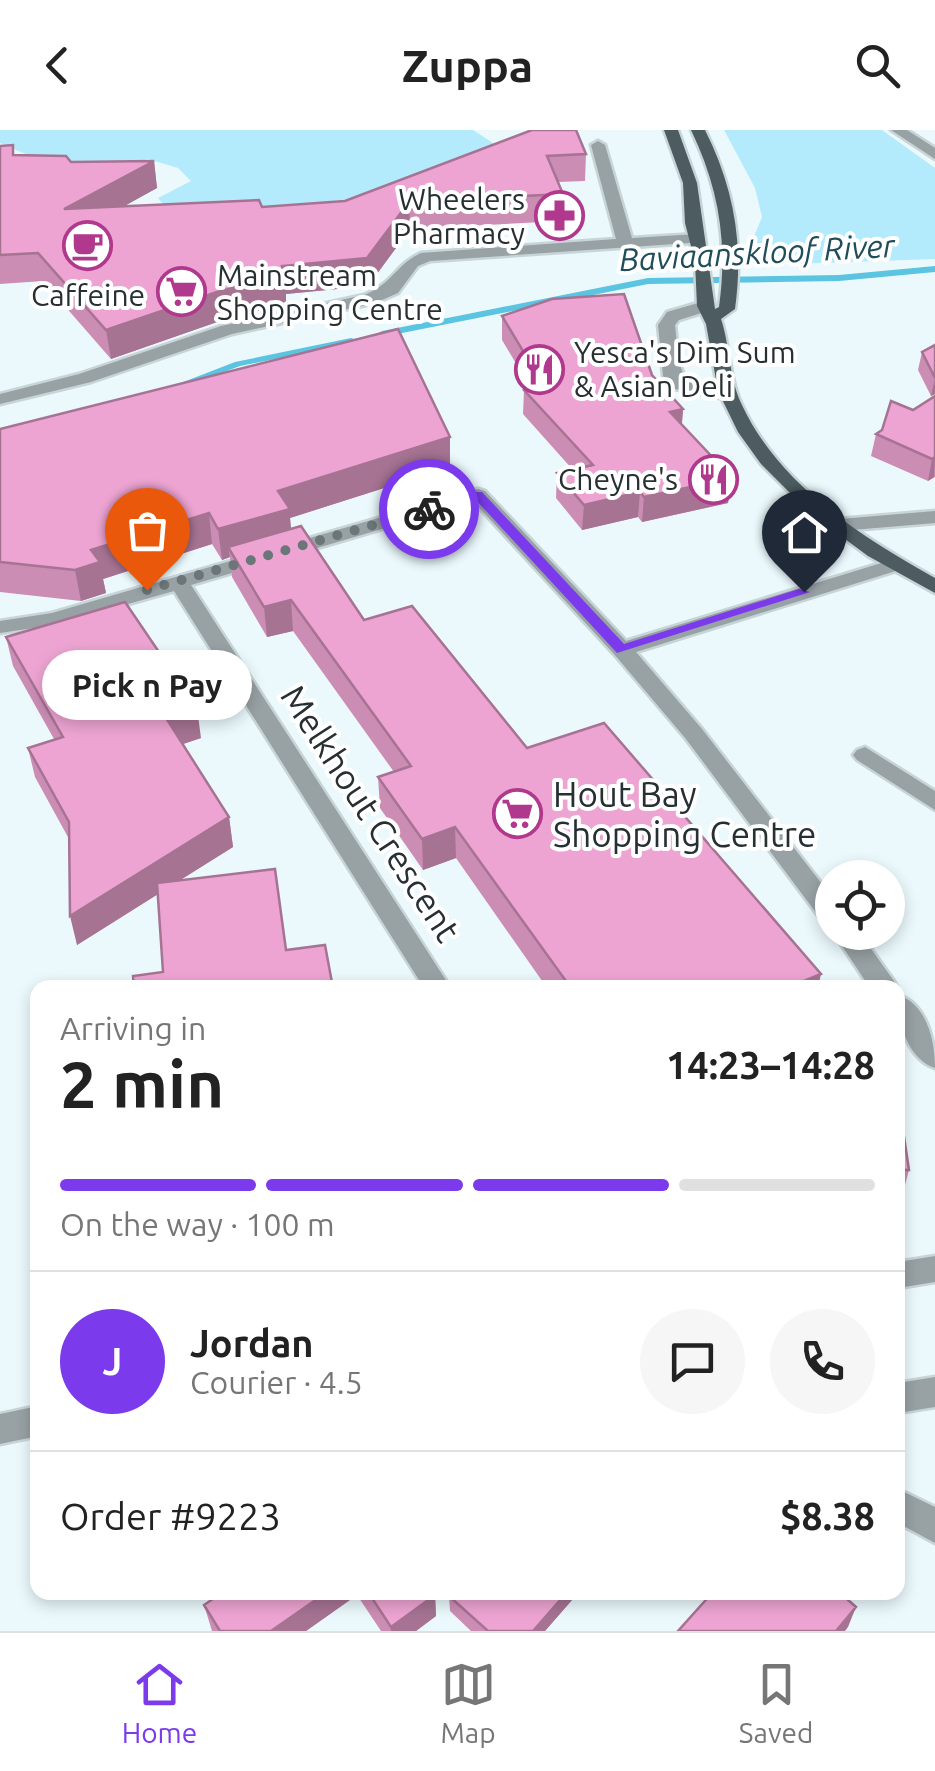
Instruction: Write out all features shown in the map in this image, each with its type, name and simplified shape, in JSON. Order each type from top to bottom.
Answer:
[{"type":"main road","points":[[671,130],[690,183],[707,305],[729,397],[757,448],[791,486],[840,526],[895,565],[935,587]]},
{"type":"main road","points":[[698,130],[732,223],[726,310],[707,305]]},
{"type":"main road","points":[[698,239],[719,232],[714,200],[724,193]]},
{"type":"street","points":[[898,130],[935,155]]},
{"type":"street","points":[[598,146],[624,243]]},
{"type":"street","points":[[1,398],[85,378],[224,326],[370,299],[392,290],[412,263],[427,256],[698,239]]},
{"type":"street","points":[[707,305],[673,316],[666,325],[672,376],[681,385],[729,397]]},
{"type":"street","points":[[66,356],[85,378]]},
{"type":"street","points":[[0,627],[54,619],[478,494],[622,650],[774,834],[815,891]]},
{"type":"street","points":[[840,526],[935,517]]},
{"type":"street","points":[[622,650],[895,565]]},
{"type":"street","name":"Melkhout Crescent","points":[[178,581],[433,980]]},
{"type":"street","points":[[865,755],[935,802]]},
{"type":"street","points":[[858,950],[879,980]]},
{"type":"street","points":[[905,1015],[935,1057]]},
{"type":"street","points":[[905,1397],[935,1392]]},
{"type":"street","points":[[905,1509],[935,1526]]},
{"type":"shaded area","points":[[0,130],[473,130],[513,156],[350,224],[164,205],[158,198],[191,181],[178,168],[148,159],[124,166],[51,165],[0,143]]},
{"type":"shaded area","points":[[724,130],[882,130],[935,168],[935,259],[792,264],[748,251],[762,217],[755,188]]},
{"type":"building","points":[[532,130],[576,130],[586,154],[547,156],[563,194],[409,202],[367,258],[282,266],[284,275],[217,292],[106,330],[38,253],[0,255],[0,146],[13,145],[13,155],[66,156],[71,162],[154,161],[64,209],[259,200],[262,207],[345,201]]},
{"type":"building","points":[[624,294],[652,375],[683,409],[670,412],[732,478],[584,505],[557,473],[593,465],[524,390],[541,381],[502,316],[552,299]]},
{"type":"building","points":[[398,329],[450,437],[278,491],[290,509],[218,529],[209,513],[91,550],[100,562],[75,570],[0,562],[0,429]]},
{"type":"building","points":[[935,345],[935,378],[922,352]]},
{"type":"building","points":[[935,396],[932,459],[876,434],[882,430],[891,401],[913,410]]},
{"type":"building","name":"Hout Bay Shopping Centre","points":[[301,526],[364,620],[412,606],[527,748],[604,723],[821,974],[806,980],[565,980],[455,827],[422,839],[378,777],[411,766],[291,600],[264,607],[228,547]]},
{"type":"building","points":[[125,602],[197,708],[166,718],[229,817],[70,916],[69,822],[28,748],[63,737],[6,637]]},
{"type":"building","points":[[275,869],[286,950],[325,945],[332,980],[133,980],[133,976],[163,972],[157,883]]},
{"type":"building","points":[[211,1600],[316,1600],[271,1631],[220,1631],[204,1605]]},
{"type":"building","points":[[373,1600],[428,1600],[391,1627]]},
{"type":"building","points":[[453,1600],[560,1600],[533,1631],[488,1631]]},
{"type":"building","points":[[706,1600],[848,1600],[856,1607],[836,1631],[678,1631]]},
{"type":"waterway","name":"Baviaanskloof River","points":[[382,334],[648,281],[839,278],[935,269]]},
{"type":"waterway","name":"Baviaanskloof River","points":[[178,386],[238,364],[351,341]]},
{"type":"way so far","points":[[147,590],[429,509]]},
{"type":"place","name":"Wheelers Pharmacy","points":[[560,216]]},
{"type":"place","name":"Caffeine","points":[[88,246]]},
{"type":"place","name":"Mainstream Shopping Centre","points":[[182,292]]},
{"type":"place","name":"Yesca's Dim Sum & Asian Deli","points":[[539,369]]},
{"type":"place","name":"Cheyne's","points":[[713,479]]},
{"type":"place","name":"Pick n Pay","points":[[147,590]]},
{"type":"place","name":"Hout Bay Shopping Centre","points":[[518,814]]},
{"type":"route","points":[[429,509],[478,494],[622,650],[804,592]]}]
